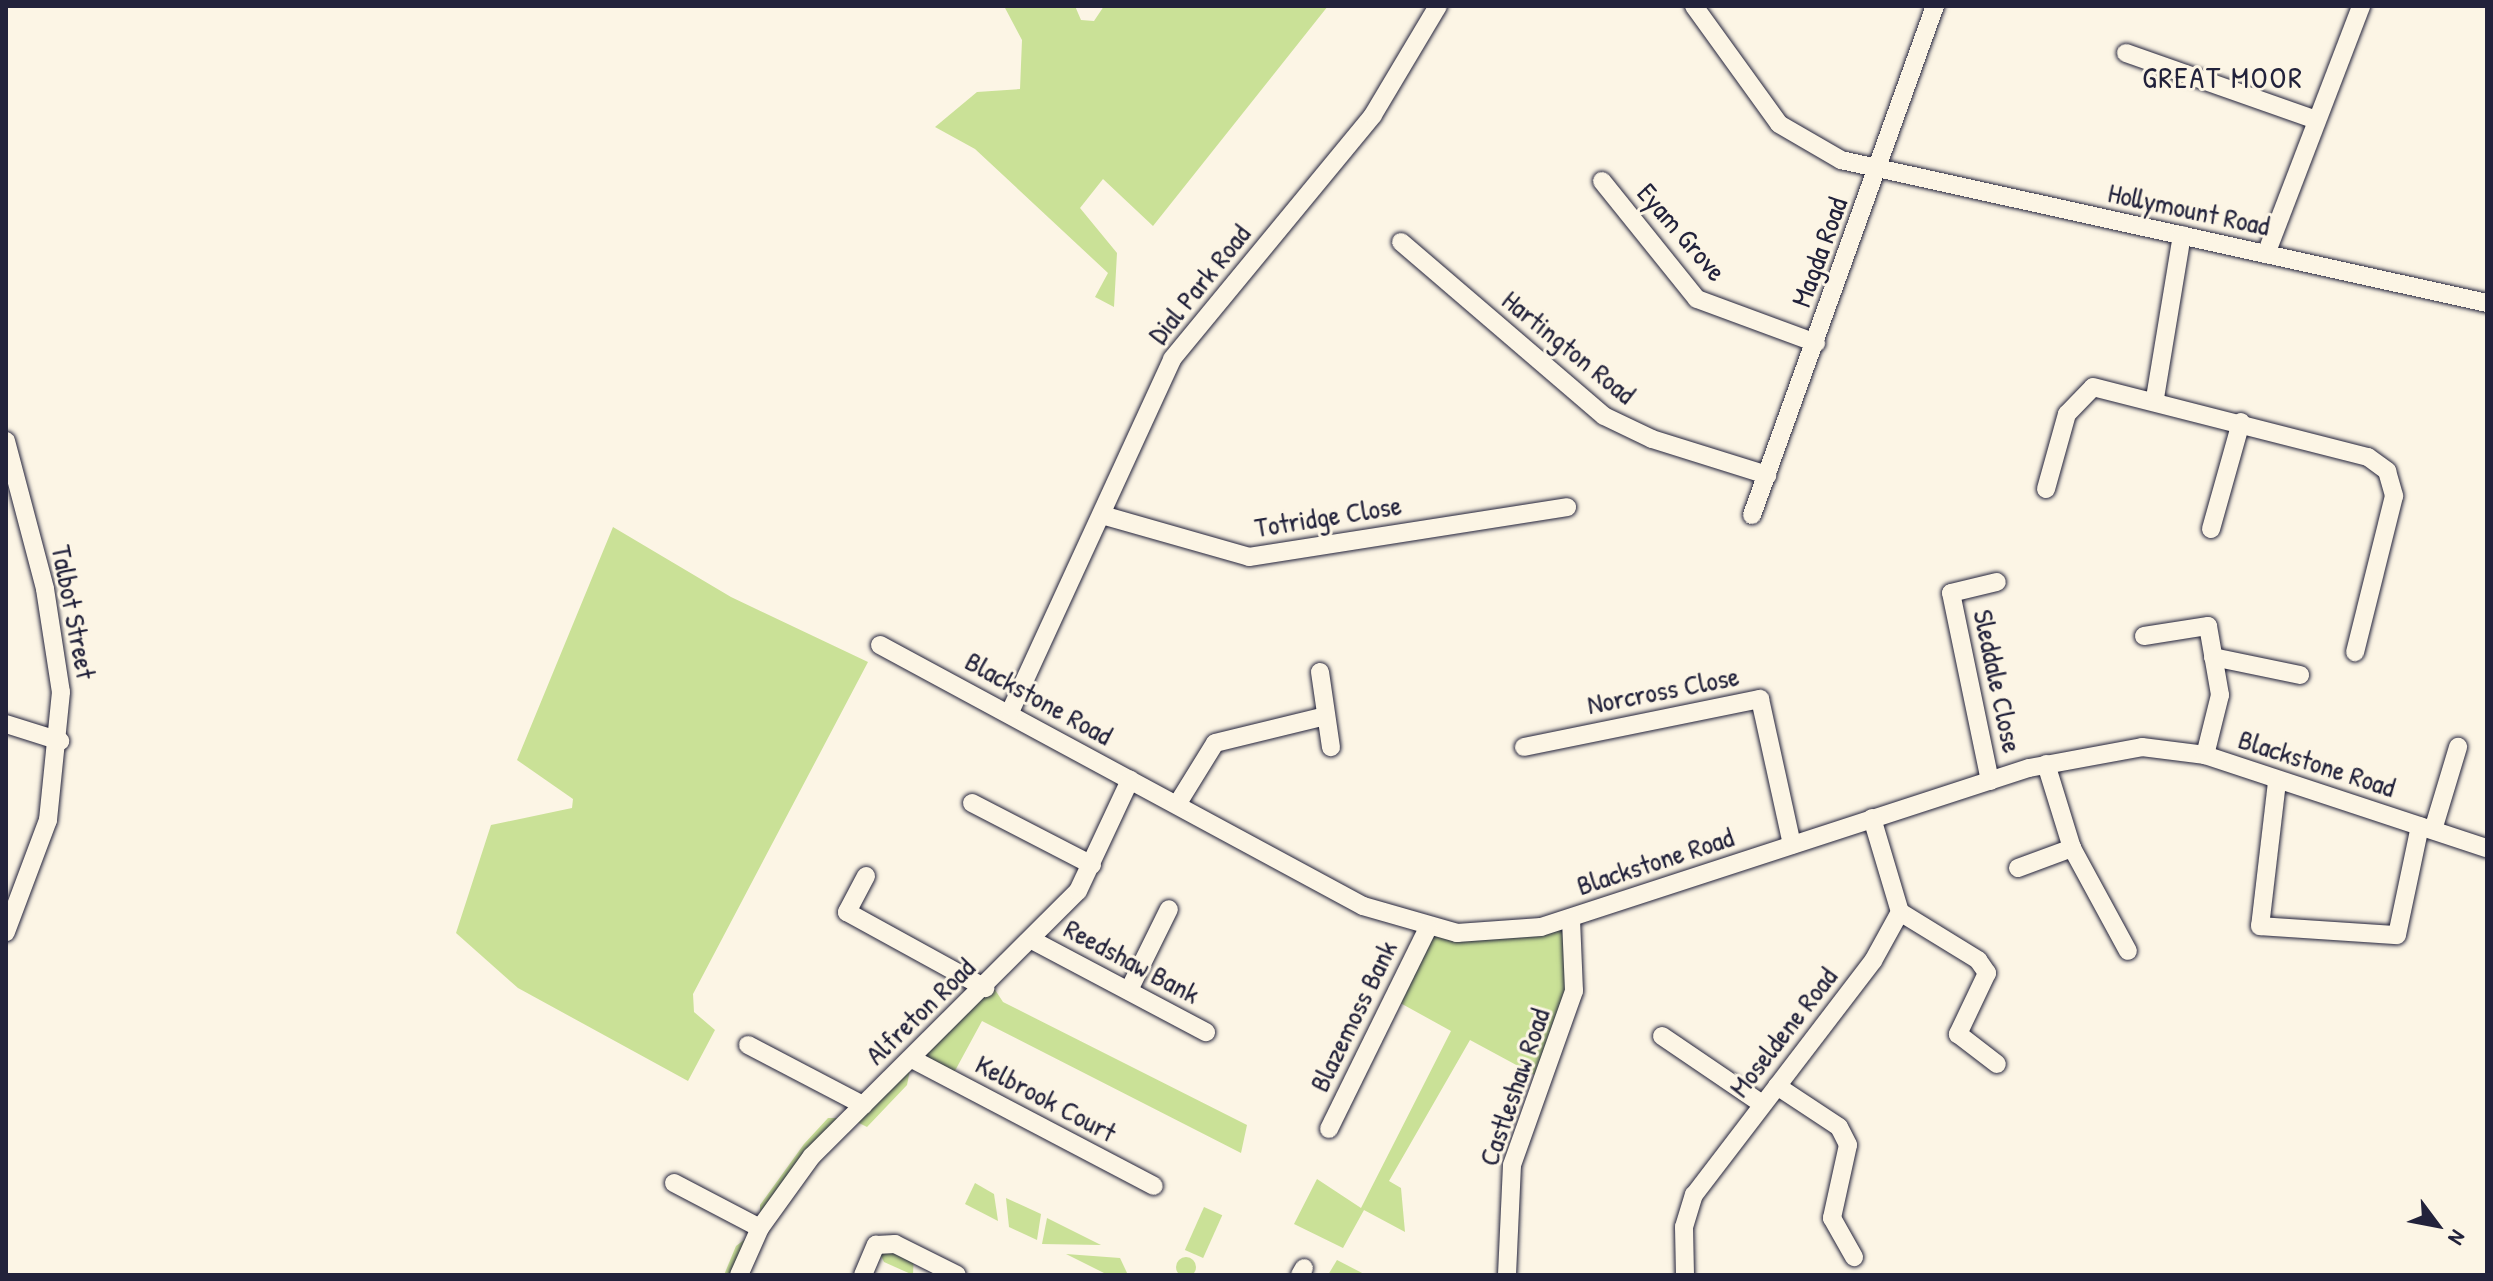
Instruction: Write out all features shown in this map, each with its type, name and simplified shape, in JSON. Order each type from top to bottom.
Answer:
[{"type":"street","name":"Dial Park Road","points":[[1010,712],[1185,337],[1373,115],[1438,6]]},
{"type":"street","name":"Hollymount Road","points":[[1694,6],[1779,124],[1809,145],[1878,171],[2487,303]]},
{"type":"street","name":"Magda Road","points":[[1752,515],[1935,6]]},
{"type":"street","points":[[2266,254],[2361,6]]},
{"type":"street","points":[[2126,53],[2316,120]]},
{"type":"street","name":"Eyam Grove","points":[[1602,181],[1697,299],[1816,343]]},
{"type":"street","points":[[2155,398],[2182,235]]},
{"type":"street","name":"Hartington Road","points":[[1401,241],[1604,416],[1652,439],[1767,475]]},
{"type":"street","points":[[2046,489],[2067,414],[2081,391],[2105,386],[2368,457],[2387,471],[2394,496],[2368,628],[2355,652]]},
{"type":"street","points":[[2211,529],[2241,422]]},
{"type":"street","name":"Talbot Street","points":[[6,932],[48,820],[60,741],[57,649],[7,448]]},
{"type":"street","name":"Totridge Close","points":[[1102,515],[1249,557],[1567,507]]},
{"type":"street","name":"Sleddale Close","points":[[1990,781],[1951,593],[1997,582]]},
{"type":"street","points":[[2144,636],[2208,626],[2220,695],[2205,755]]},
{"type":"street","name":"Blackstone Road","points":[[880,645],[1010,712],[1363,906],[1428,928],[1507,934],[1571,919],[1872,818],[2046,764],[2142,747],[2205,755],[2277,782],[2487,848]]},
{"type":"street","points":[[2213,657],[2300,675]]},
{"type":"street","points":[[1320,672],[1331,747]]},
{"type":"street","name":"Norcross Close","points":[[1524,747],[1760,699],[1792,845]]},
{"type":"street","points":[[1178,803],[1215,743],[1326,716]]},
{"type":"street","points":[[6,724],[60,741]]},
{"type":"street","points":[[2277,782],[2260,926],[2397,935],[2427,828],[2458,747]]},
{"type":"street","points":[[2046,764],[2072,848],[2128,951]]},
{"type":"street","name":"Alfreton Road","points":[[739,1275],[760,1228],[812,1156],[1032,940],[1092,865],[1130,780]]},
{"type":"street","points":[[972,803],[1092,865]]},
{"type":"street","points":[[1872,818],[1900,912],[1978,960],[1987,973],[1958,1034],[1997,1064]]},
{"type":"street","points":[[2018,868],[2072,848]]},
{"type":"street","points":[[866,876],[847,912],[985,988]]},
{"type":"street","points":[[1129,990],[1169,909]]},
{"type":"street","name":"Moseldene Road","points":[[1685,1275],[1684,1227],[1694,1195],[1873,961],[1900,912]]},
{"type":"street","name":"Castleshaw Road","points":[[1507,1275],[1512,1165],[1574,991],[1571,919]]},
{"type":"street","name":"Blazemoss Bank","points":[[1329,1129],[1428,928]]},
{"type":"street","name":"Reedshaw Bank","points":[[1032,940],[1206,1032]]},
{"type":"street","points":[[1662,1036],[1762,1104]]},
{"type":"street","points":[[748,1045],[863,1105]]},
{"type":"street","name":"Kelbrook Court","points":[[912,1059],[1154,1186]]},
{"type":"street","points":[[1777,1086],[1839,1127],[1848,1145],[1832,1218],[1854,1257]]},
{"type":"street","points":[[674,1183],[760,1228]]},
{"type":"street","points":[[863,1275],[876,1245],[895,1244],[957,1275]]},
{"type":"green space","points":[[1004,6],[1075,6],[1081,20],[1094,21],[1104,6],[1328,6],[1153,226],[1103,179],[1080,208],[1117,253],[1114,307],[1095,297],[1108,273],[975,149],[935,127],[977,92],[1020,89],[1022,40]]},
{"type":"green space","points":[[613,527],[731,597],[868,662],[693,994],[694,1012],[715,1030],[688,1081],[518,988],[456,933],[491,825],[572,808],[573,799],[517,760]]},
{"type":"green space","points":[[1571,919],[1577,960],[1544,1080],[1470,1040],[1389,1181],[1401,1188],[1405,1232],[1364,1210],[1343,1248],[1294,1224],[1317,1179],[1361,1208],[1451,1031],[1393,999],[1428,928]]},
{"type":"green space","points":[[990,982],[1003,1002],[1247,1125],[1241,1153],[982,1021],[950,1080],[912,1060],[907,1085],[867,1127],[849,1118]]},
{"type":"green space","points":[[828,1118],[849,1118],[812,1156],[742,1275],[724,1275],[736,1246],[760,1228],[760,1205],[804,1144]]},
{"type":"green space","points":[[975,1183],[994,1194],[998,1221],[965,1204]]},
{"type":"green space","points":[[1006,1198],[1041,1214],[1037,1240],[1009,1227]]},
{"type":"green space","points":[[1204,1207],[1222,1215],[1203,1258],[1185,1250]]},
{"type":"green space","points":[[1047,1218],[1101,1245],[1042,1244]]},
{"type":"green space","points":[[876,1245],[914,1253],[913,1275],[884,1262]]},
{"type":"green space","points":[[1066,1254],[1120,1258],[1128,1275],[1108,1275]]},
{"type":"green space","points":[[1186,1257],[1193,1260],[1196,1267],[1193,1274],[1186,1277],[1179,1274],[1176,1267],[1179,1260]]},
{"type":"green space","points":[[1337,1260],[1366,1275],[1328,1275]]},
{"type":"district","name":"GREAT MOOR","points":[[2223,77]]}]
